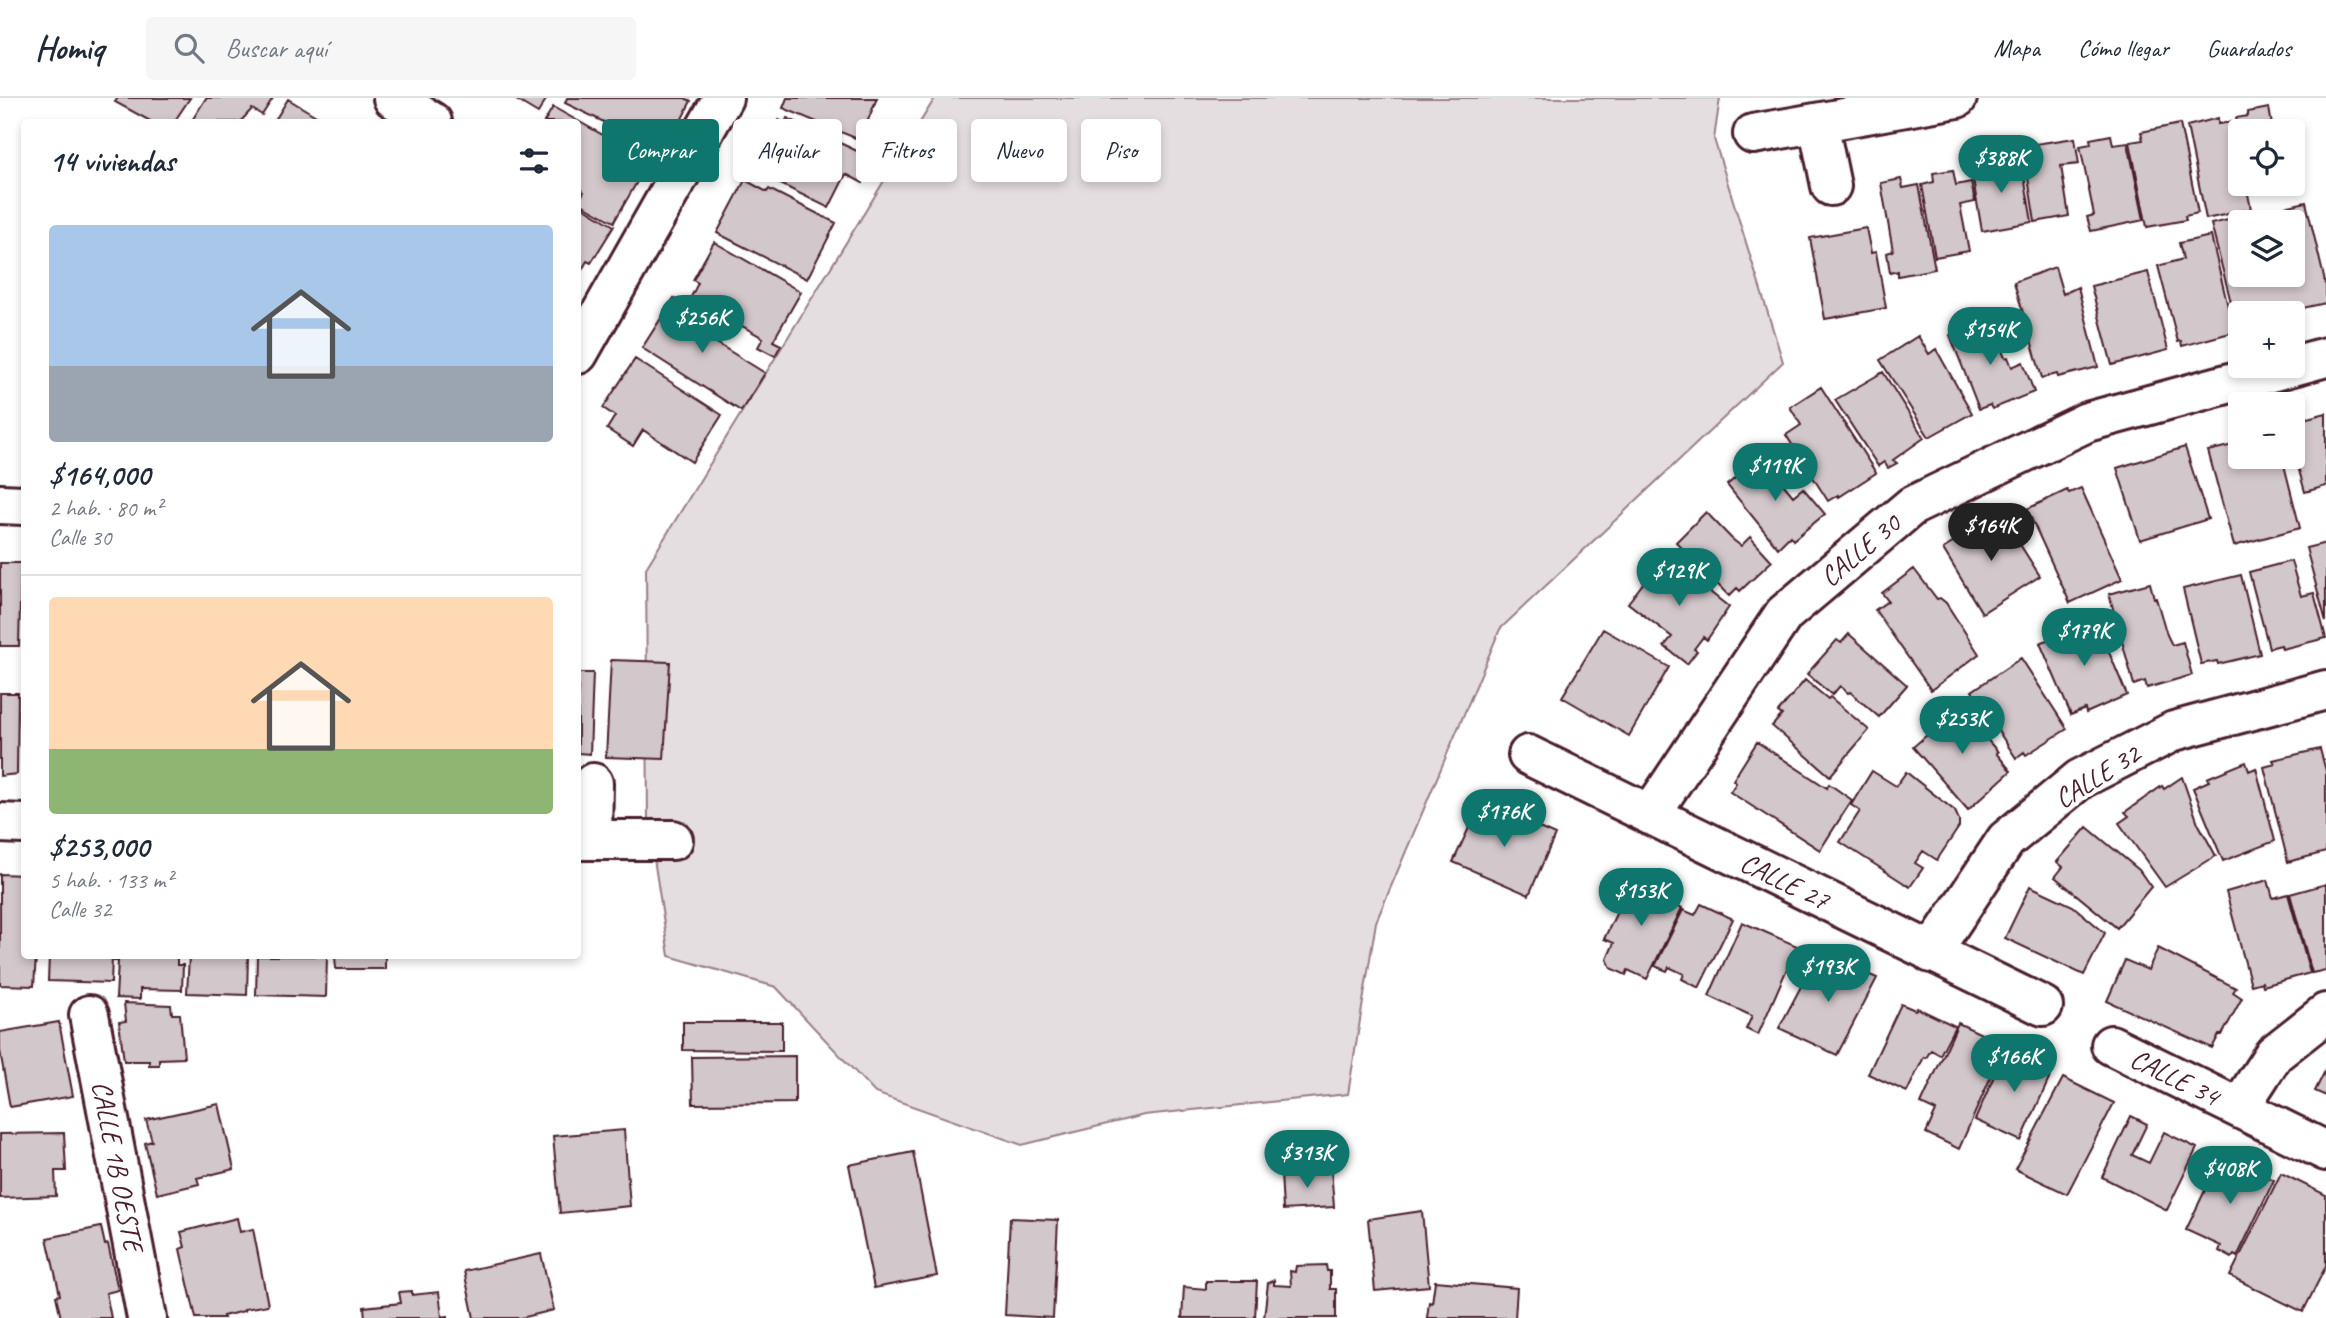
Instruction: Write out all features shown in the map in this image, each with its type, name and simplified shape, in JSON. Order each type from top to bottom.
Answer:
[{"type":"street","points":[[393,98],[427,119]]},
{"type":"street","points":[[581,349],[723,98]]},
{"type":"street","points":[[1753,134],[1957,98]]},
{"type":"street","points":[[1818,123],[1831,186]]},
{"type":"street","name":"CALLE 30","points":[[1650,815],[1784,614],[1912,506],[2087,422],[2326,358]]},
{"type":"street","points":[[0,504],[21,505]]},
{"type":"street","name":"CALLE 32","points":[[1931,953],[2006,840],[2080,779],[2174,731],[2326,690]]},
{"type":"street","name":"CALLE 27","points":[[1528,755],[2043,1006]]},
{"type":"street","points":[[593,783],[585,840],[673,840]]},
{"type":"street","points":[[0,823],[21,824]]},
{"type":"street","name":"CALLE 34","points":[[2239,1108],[2274,1054],[2326,1013]]},
{"type":"street","name":"CALLE 1B OESTE","points":[[89,1014],[147,1318]]},
{"type":"street","name":"CALLE 34","points":[[2110,1045],[2326,1151]]},
{"type":"shaded area","points":[[935,98],[1720,98],[1714,139],[1783,362],[1500,629],[1376,922],[1348,1094],[1144,1115],[1022,1145],[875,1093],[776,987],[669,956],[648,820],[646,568],[883,182],[957,182],[957,119],[922,119]]},
{"type":"building","points":[[118,98],[190,98],[176,119],[146,119],[115,102]]},
{"type":"building","points":[[206,98],[273,98],[262,115],[252,109],[243,119],[193,119]]},
{"type":"building","points":[[513,98],[547,98],[538,113]]},
{"type":"building","points":[[567,98],[685,98],[691,101],[682,119],[602,119],[602,121],[565,103]]},
{"type":"building","points":[[787,98],[877,98],[868,119],[856,119],[856,138],[842,133],[842,119],[809,119],[783,108]]},
{"type":"building","points":[[288,99],[321,119],[276,119]]},
{"type":"building","points":[[553,107],[574,119],[546,119]]},
{"type":"building","points":[[2269,108],[2271,119],[2236,119],[2248,116],[2248,112]]},
{"type":"building","points":[[2218,118],[2218,124],[2228,123],[2228,196],[2248,196],[2251,209],[2228,210],[2228,214],[2206,219],[2187,126]]},
{"type":"building","points":[[581,123],[602,135],[602,182],[637,182],[614,222],[581,204],[584,192],[581,190]]},
{"type":"building","points":[[2180,124],[2198,213],[2185,216],[2186,220],[2147,227],[2130,142],[2143,140],[2141,132]]},
{"type":"building","points":[[2111,135],[2113,145],[2128,143],[2144,220],[2091,231],[2087,217],[2094,215],[2080,146],[2091,144],[2090,139]]},
{"type":"building","points":[[2075,138],[2079,164],[2061,166],[2069,216],[2035,222],[2023,146]]},
{"type":"building","points":[[842,144],[856,151],[856,179],[846,174],[842,182]]},
{"type":"building","points":[[2005,157],[2007,167],[2022,164],[2032,222],[1982,231],[1971,168],[1985,165],[1983,161]]},
{"type":"building","points":[[1953,170],[1956,185],[1971,182],[1975,202],[1960,205],[1969,251],[1935,257],[1922,185],[1934,182],[1933,173]]},
{"type":"building","points":[[1901,179],[1903,188],[1919,185],[1935,269],[1898,276],[1898,271],[1890,273],[1887,253],[1893,251],[1881,183]]},
{"type":"building","points":[[744,182],[767,192],[769,189],[836,223],[807,279],[717,233]]},
{"type":"building","points":[[776,182],[842,182],[829,208]]},
{"type":"building","points":[[2306,202],[2326,286],[2326,303],[2305,308],[2305,301],[2231,301],[2211,224],[2228,220],[2228,287],[2305,287],[2305,210],[2271,210]]},
{"type":"building","points":[[581,206],[614,226],[591,263],[587,261],[581,272]]},
{"type":"building","points":[[1866,228],[1871,253],[1876,252],[1886,308],[1825,319],[1810,238]]},
{"type":"building","points":[[2211,236],[2228,307],[2228,334],[2182,346],[2181,341],[2178,342],[2158,266],[2183,259],[2179,243]]},
{"type":"building","points":[[714,242],[801,292],[773,341],[781,345],[775,356],[758,347],[763,338],[691,297],[698,283],[693,280]]},
{"type":"building","points":[[2055,267],[2063,294],[2078,287],[2098,367],[2058,377],[2057,374],[2042,378],[2014,282]]},
{"type":"building","points":[[2148,272],[2168,350],[2112,365],[2091,286]]},
{"type":"building","points":[[674,298],[723,329],[715,342],[765,373],[741,411],[642,348]]},
{"type":"building","points":[[1990,319],[2005,358],[2008,357],[2012,367],[2023,362],[2034,392],[1992,409],[1990,405],[1979,409],[1950,335]]},
{"type":"building","points":[[1918,336],[1929,354],[1936,349],[1972,413],[1929,437],[1880,360]]},
{"type":"building","points":[[635,359],[722,415],[692,462],[643,430],[633,446],[607,429],[615,416],[603,408]]},
{"type":"building","points":[[1883,372],[1924,438],[1893,460],[1897,463],[1888,468],[1884,462],[1878,466],[1835,400]]},
{"type":"building","points":[[1821,387],[1876,473],[1828,501],[1786,435],[1801,425],[1790,407]]},
{"type":"building","points":[[2326,413],[2326,486],[2305,492],[2299,469],[2305,469],[2305,419]]},
{"type":"building","points":[[2228,446],[2228,469],[2285,469],[2300,528],[2234,546],[2208,451]]},
{"type":"building","points":[[2185,447],[2208,519],[2140,540],[2117,468]]},
{"type":"building","points":[[1761,457],[1793,496],[1803,488],[1825,514],[1793,540],[1790,536],[1778,548],[1727,485]]},
{"type":"building","points":[[2081,488],[2122,579],[2070,603],[2027,509],[2067,490],[2069,493]]},
{"type":"building","points":[[1706,512],[1741,546],[1750,537],[1772,561],[1740,591],[1737,588],[1729,596],[1676,542]]},
{"type":"building","points":[[2000,513],[2040,576],[1982,613],[1943,549]]},
{"type":"building","points":[[2326,543],[2326,622],[2306,548]]},
{"type":"building","points":[[1664,556],[1729,607],[1707,640],[1703,637],[1694,649],[1697,651],[1687,664],[1664,646],[1672,637],[1628,603]]},
{"type":"building","points":[[2291,561],[2301,596],[2314,593],[2326,638],[2282,649],[2281,645],[2269,648],[2249,572]]},
{"type":"building","points":[[0,563],[21,563],[19,646],[0,646]]},
{"type":"building","points":[[1914,569],[1937,599],[1940,598],[1946,603],[1979,654],[1931,690],[1875,610],[1888,601],[1882,593]]},
{"type":"building","points":[[2241,575],[2260,654],[2218,664],[2217,661],[2201,664],[2183,589]]},
{"type":"building","points":[[2150,583],[2167,635],[2172,645],[2183,642],[2192,675],[2147,688],[2145,681],[2134,685],[2109,594]]},
{"type":"building","points":[[2095,619],[2127,695],[2086,713],[2085,709],[2071,715],[2040,643]]},
{"type":"building","points":[[1603,629],[1669,667],[1629,736],[1562,697]]},
{"type":"building","points":[[1849,634],[1907,685],[1879,717],[1840,686],[1832,695],[1807,674],[1837,640],[1841,643]]},
{"type":"building","points":[[2021,658],[2067,729],[2026,755],[2024,752],[2016,758],[1972,691]]},
{"type":"building","points":[[611,660],[670,662],[664,759],[606,757]]},
{"type":"building","points":[[581,673],[593,673],[590,754],[581,753]]},
{"type":"building","points":[[1805,680],[1869,730],[1830,776],[1772,726],[1782,715],[1778,712]]},
{"type":"building","points":[[0,693],[18,693],[17,774],[0,776]]},
{"type":"building","points":[[1951,698],[2011,771],[1968,810],[1913,747],[1942,722],[1933,713]]},
{"type":"building","points":[[1757,742],[1827,788],[1829,784],[1852,800],[1820,850],[1730,792],[1736,783],[1733,780]]},
{"type":"building","points":[[2320,749],[2326,771],[2326,852],[2288,862],[2264,767],[2275,764],[2273,760]]},
{"type":"building","points":[[2246,762],[2249,771],[2256,768],[2275,841],[2223,861],[2193,788],[2209,781],[2207,778]]},
{"type":"building","points":[[1872,771],[1896,786],[1906,772],[1955,811],[1959,820],[1959,827],[1937,860],[1923,851],[1915,863],[1923,868],[1910,887],[1840,842],[1860,811],[1851,805]]},
{"type":"building","points":[[2182,777],[2198,823],[2216,856],[2165,887],[2119,823],[2129,816],[2125,812],[2162,786],[2164,789]]},
{"type":"building","points":[[1481,802],[1555,835],[1529,895],[1453,862]]},
{"type":"building","points":[[2087,827],[2139,870],[2151,887],[2117,928],[2055,877],[2063,867],[2057,862]]},
{"type":"building","points":[[0,874],[21,875],[21,959],[36,959],[34,986],[0,985]]},
{"type":"building","points":[[1634,876],[1669,891],[1669,901],[1682,908],[1647,979],[1628,970],[1626,975],[1611,968],[1607,959],[1614,943],[1604,939]]},
{"type":"building","points":[[2268,880],[2273,898],[2288,894],[2310,973],[2263,986],[2262,982],[2251,985],[2226,892]]},
{"type":"building","points":[[2326,884],[2326,970],[2312,973],[2290,894]]},
{"type":"building","points":[[2030,886],[2073,906],[2105,933],[2084,975],[2005,938]]},
{"type":"building","points":[[1701,904],[1733,919],[1699,988],[1682,979],[1684,974],[1669,967],[1667,971],[1655,966],[1683,910],[1695,915]]},
{"type":"building","points":[[1742,922],[1797,946],[1758,1035],[1746,1029],[1752,1016],[1709,996]]},
{"type":"building","points":[[2158,948],[2236,988],[2233,992],[2242,998],[2212,1048],[2107,1001],[2125,960],[2148,970]]},
{"type":"building","points":[[1816,958],[1829,965],[1833,959],[1877,978],[1837,1055],[1779,1028]]},
{"type":"building","points":[[49,959],[112,959],[111,983],[48,981]]},
{"type":"building","points":[[177,959],[177,965],[183,965],[182,990],[140,989],[140,999],[116,998],[118,961],[114,961]]},
{"type":"building","points":[[189,959],[248,959],[247,995],[187,993]]},
{"type":"building","points":[[257,959],[327,959],[326,997],[256,995]]},
{"type":"building","points":[[335,959],[385,959],[385,969],[336,969]]},
{"type":"building","points":[[124,1003],[171,1005],[172,1014],[180,1014],[184,1058],[159,1059],[159,1065],[149,1065],[149,1061],[124,1061],[119,1022],[126,1021]]},
{"type":"building","points":[[1901,1004],[1915,1010],[1917,1008],[1955,1026],[1940,1055],[1931,1050],[1926,1058],[1924,1057],[1907,1092],[1868,1074]]},
{"type":"building","points":[[59,1022],[73,1096],[10,1107],[0,1051],[0,1032]]},
{"type":"building","points":[[683,1022],[782,1022],[782,1051],[683,1050]]},
{"type":"building","points":[[1958,1023],[2005,1045],[1959,1149],[1926,1133],[1936,1111],[1921,1104]]},
{"type":"building","points":[[2007,1046],[2054,1068],[2021,1141],[1975,1120]]},
{"type":"building","points":[[795,1056],[795,1103],[693,1104],[692,1057]]},
{"type":"building","points":[[2326,1069],[2326,1096],[2315,1091]]},
{"type":"building","points":[[2063,1078],[2114,1103],[2067,1194],[2015,1169]]},
{"type":"building","points":[[219,1104],[234,1169],[197,1178],[199,1184],[157,1194],[145,1143],[152,1141],[146,1120]]},
{"type":"building","points":[[2131,1116],[2147,1124],[2132,1155],[2149,1163],[2164,1132],[2197,1148],[2167,1210],[2102,1177]]},
{"type":"building","points":[[624,1130],[630,1206],[560,1213],[553,1136]]},
{"type":"building","points":[[64,1133],[66,1171],[55,1171],[56,1196],[0,1198],[0,1134]]},
{"type":"building","points":[[913,1152],[937,1276],[874,1288],[849,1165]]},
{"type":"building","points":[[2220,1159],[2234,1165],[2237,1161],[2274,1180],[2237,1257],[2234,1255],[2232,1258],[2219,1251],[2221,1246],[2186,1230]]},
{"type":"building","points":[[1331,1169],[1334,1207],[1283,1210],[1281,1172]]},
{"type":"building","points":[[2281,1173],[2326,1195],[2326,1266],[2303,1312],[2230,1276]]},
{"type":"building","points":[[1422,1211],[1429,1286],[1375,1291],[1368,1219]]},
{"type":"building","points":[[237,1218],[240,1232],[253,1229],[268,1305],[244,1309],[223,1316],[224,1318],[196,1318],[180,1249],[185,1247],[181,1232]]},
{"type":"building","points":[[1010,1218],[1058,1220],[1053,1318],[1005,1315]]},
{"type":"building","points":[[101,1227],[105,1245],[108,1244],[118,1290],[106,1293],[111,1318],[61,1318],[56,1296],[60,1295],[47,1238]]},
{"type":"building","points":[[541,1254],[554,1310],[521,1318],[474,1318],[464,1271]]},
{"type":"building","points":[[1326,1265],[1327,1271],[1330,1271],[1330,1289],[1336,1289],[1336,1318],[1264,1318],[1268,1283],[1274,1280],[1274,1285],[1291,1286],[1290,1271],[1295,1272],[1296,1266]]},
{"type":"building","points":[[1206,1281],[1257,1281],[1255,1318],[1182,1318],[1184,1287],[1206,1289]]},
{"type":"building","points":[[1435,1281],[1517,1288],[1515,1318],[1427,1318]]},
{"type":"building","points":[[412,1291],[412,1295],[439,1292],[442,1317],[448,1318],[365,1318],[364,1307],[401,1303],[399,1292]]}]
